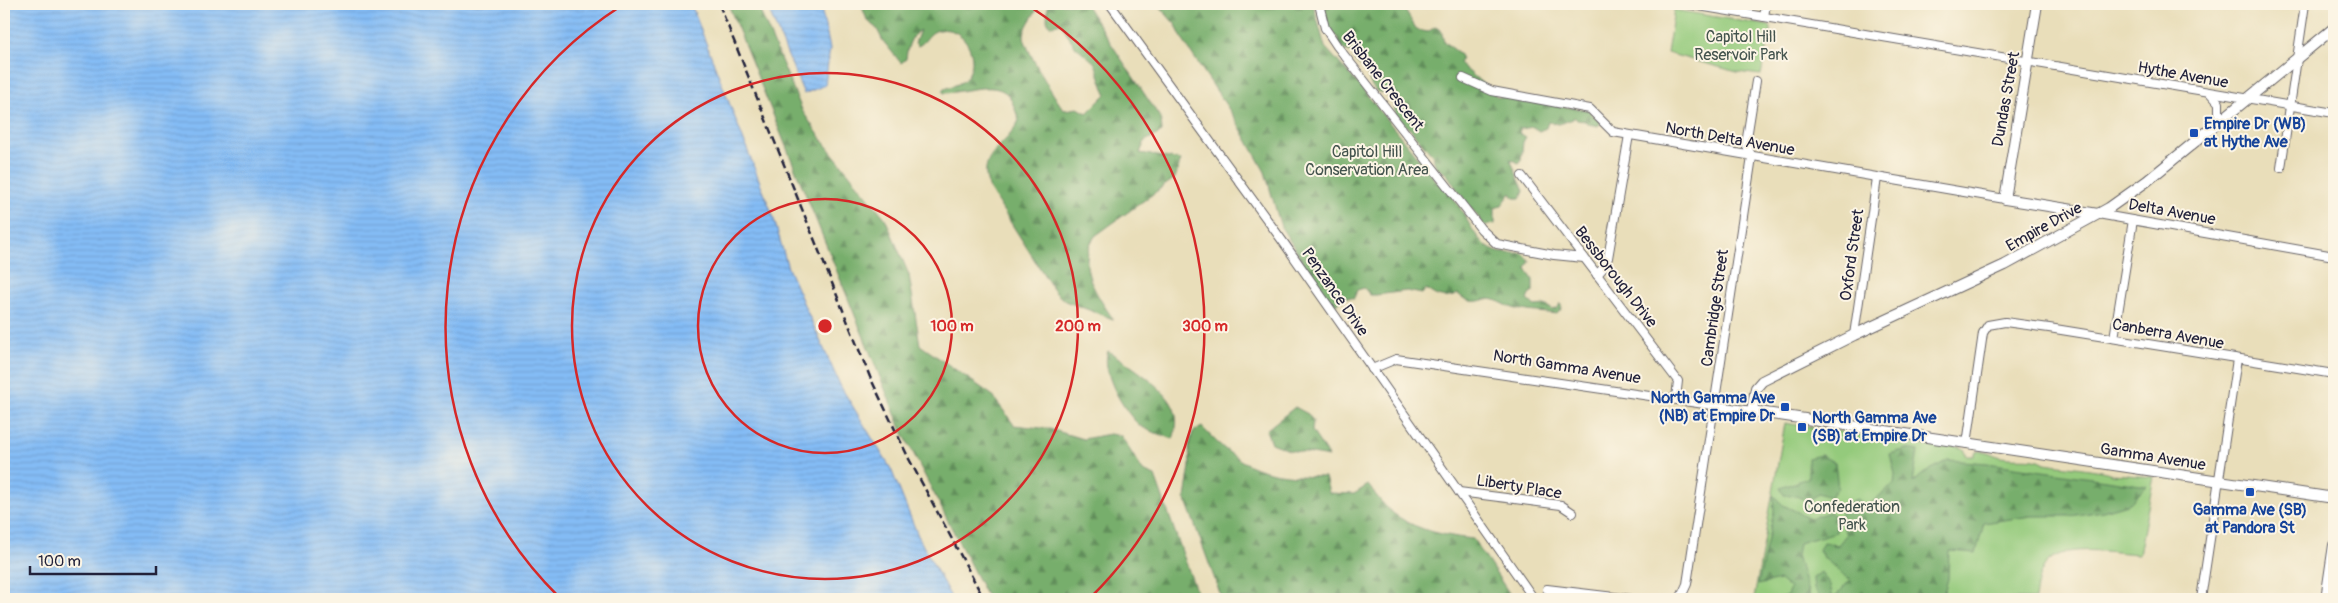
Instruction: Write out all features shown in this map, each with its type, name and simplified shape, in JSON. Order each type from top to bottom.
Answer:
[{"type":"street","name":"Penzance Drive","points":[[1110,4],[1284,243],[1534,599]]},
{"type":"street","name":"Brisbane Crescent","points":[[1319,4],[1325,28],[1336,46],[1484,233],[1498,244],[1554,255],[1584,258]]},
{"type":"street","name":"Hythe Avenue","points":[[1687,4],[2289,107],[2334,113]]},
{"type":"street","points":[[1764,17],[1766,4]]},
{"type":"street","name":"Dundas Street","points":[[2005,199],[2037,4]]},
{"type":"street","points":[[2281,168],[2305,4]]},
{"type":"street","name":"Empire Drive","points":[[1752,410],[1756,388],[1762,381],[1854,335],[2005,265],[2098,214],[2141,186],[2334,28]]},
{"type":"street","name":"North Delta Avenue","points":[[1463,78],[1492,91],[1590,109],[1613,132],[2005,199]]},
{"type":"street","name":"Cambridge Street","points":[[1681,599],[1687,584],[1752,157],[1746,144],[1756,81]]},
{"type":"street","points":[[2209,93],[2219,103],[2219,121]]},
{"type":"street","points":[[1597,274],[1604,267],[1608,258],[1629,135]]},
{"type":"street","name":"Bessborough Drive","points":[[1522,176],[1678,381],[1676,398]]},
{"type":"street","name":"Oxford Street","points":[[1854,335],[1877,178]]},
{"type":"street","name":"Delta Avenue","points":[[2005,199],[2334,256]]},
{"type":"street","points":[[2114,338],[2133,220]]},
{"type":"street","name":"Canberra Avenue","points":[[1967,444],[1983,333],[1988,325],[1997,322],[2114,338],[2334,374]]},
{"type":"street","name":"North Gamma Avenue","points":[[1372,369],[1396,359],[1676,398],[1967,444]]},
{"type":"street","points":[[2201,599],[2237,359]]},
{"type":"street","name":"Gamma Avenue","points":[[1967,444],[2334,498]]},
{"type":"street","name":"Liberty Place","points":[[1459,492],[1561,506],[1573,513]]},
{"type":"street","points":[[2326,599],[2334,545]]},
{"type":"street","points":[[1547,589],[1631,599]]},
{"type":"green space","points":[[728,4],[757,4],[803,112],[825,144],[885,218],[909,275],[920,345],[992,395],[1014,425],[1050,429],[1083,439],[1110,434],[1121,436],[1143,471],[1155,476],[1199,599],[988,599],[902,431]]},
{"type":"green space","points":[[861,4],[1040,4],[1028,23],[1024,35],[1025,41],[1034,61],[1064,110],[1078,108],[1087,113],[1106,94],[1095,63],[1074,45],[1061,23],[1050,26],[1047,20],[1048,4],[1085,4],[1161,119],[1162,132],[1145,141],[1140,153],[1181,160],[1175,178],[1095,236],[1089,247],[1087,269],[1090,279],[1113,319],[1065,301],[1055,292],[990,190],[986,177],[986,167],[989,159],[1008,137],[1019,120],[1008,95],[995,88],[978,88],[944,93],[942,90],[961,82],[966,78],[970,70],[971,53],[963,38],[948,30],[939,30],[932,33],[918,46],[915,43],[920,30],[911,39],[906,59],[901,63],[883,41],[877,29],[867,20]]},
{"type":"green space","name":"Capitol Hill Conservation Area","points":[[1157,4],[1313,4],[1325,47],[1359,85],[1438,183],[1447,190],[1479,239],[1495,251],[1523,253],[1530,261],[1526,268],[1533,280],[1533,292],[1527,300],[1535,306],[1545,305],[1553,310],[1558,308],[1560,303],[1562,308],[1557,314],[1535,312],[1513,308],[1490,299],[1469,301],[1458,294],[1442,297],[1426,289],[1422,294],[1407,291],[1370,295],[1364,288],[1357,290],[1354,298],[1344,297],[1343,300],[1334,305],[1310,277],[1281,227],[1265,172],[1236,120],[1184,42],[1175,24]]},
{"type":"green space","points":[[1322,4],[1401,4],[1417,30],[1428,32],[1435,27],[1441,30],[1444,42],[1459,53],[1462,59],[1459,63],[1498,97],[1508,97],[1519,102],[1524,101],[1588,110],[1601,123],[1598,126],[1588,124],[1574,117],[1559,124],[1548,122],[1546,128],[1539,131],[1533,127],[1520,129],[1519,133],[1526,137],[1523,142],[1521,161],[1519,163],[1510,159],[1524,191],[1521,198],[1514,198],[1511,193],[1501,206],[1495,208],[1495,224],[1485,226],[1447,174],[1436,167],[1432,155],[1410,129],[1397,118],[1393,104],[1385,93],[1376,91],[1371,85],[1366,70],[1355,61],[1352,52],[1344,50],[1338,45],[1339,38],[1329,28]]},
{"type":"green space","name":"Capitol Hill Reservoir Park","points":[[1674,10],[1771,26],[1761,75],[1737,72],[1667,53]]},
{"type":"green space","points":[[1108,351],[1147,378],[1165,395],[1176,415],[1173,439],[1150,431],[1132,418],[1120,400],[1110,379],[1106,359]]},
{"type":"green space","points":[[1295,407],[1308,414],[1313,421],[1312,431],[1329,457],[1289,450],[1271,443],[1266,430]]},
{"type":"green space","name":"Confederation Park","points":[[1785,423],[1938,447],[1954,446],[1964,449],[1967,456],[1974,456],[1976,452],[1984,451],[2001,457],[2034,459],[2045,463],[2091,469],[2111,474],[2154,477],[2139,554],[2089,550],[2063,553],[2045,565],[2038,582],[2035,599],[1754,599]]},
{"type":"green space","points":[[1202,427],[1230,453],[1243,462],[1257,468],[1287,475],[1325,477],[1329,493],[1354,494],[1368,485],[1389,510],[1414,526],[1434,532],[1473,539],[1513,599],[1222,599],[1185,498],[1190,466],[1189,446],[1193,432]]},
{"type":"green space","points":[[1907,449],[1918,451],[1913,483],[1923,474],[1948,460],[1987,463],[2147,486],[2130,503],[2103,511],[2070,516],[2031,516],[1984,523],[1976,553],[1949,551],[1948,579],[1942,599],[1833,599],[1851,579],[1847,578],[1823,557],[1819,550],[1823,542],[1838,545],[1846,535],[1841,520],[1841,505],[1857,499],[1866,507],[1894,484],[1895,474],[1890,454]]},
{"type":"green space","points":[[1821,455],[1835,463],[1838,488],[1830,497],[1818,493],[1808,502],[1797,496],[1784,495],[1780,488],[1808,478],[1808,458]]},
{"type":"green space","points":[[1773,495],[1783,505],[1810,518],[1830,512],[1836,518],[1836,532],[1799,543],[1797,555],[1810,599],[1778,599],[1787,595],[1790,588],[1780,580],[1758,585],[1774,511]]},
{"type":"green space","points":[[1821,572],[1830,585],[1833,599],[1821,599],[1814,589],[1813,578]]},
{"type":"water","points":[[4,4],[691,4],[773,216],[788,268],[841,387],[891,469],[919,538],[952,599],[4,599]]},
{"type":"water","points":[[766,4],[820,4],[830,48],[825,85],[804,94]]},
{"type":"railway","points":[[719,4],[870,377],[909,459],[984,599]]},
{"type":"place","name":"Empire Dr (WB) at Hythe Ave","points":[[2194,133]]},
{"type":"place","name":"North Gamma Ave (NB) at Empire Dr","points":[[1785,407]]},
{"type":"place","name":"North Gamma Ave (SB) at Empire Dr","points":[[1802,427]]},
{"type":"place","name":"Gamma Ave (SB) at Pandora St","points":[[2250,492]]}]
